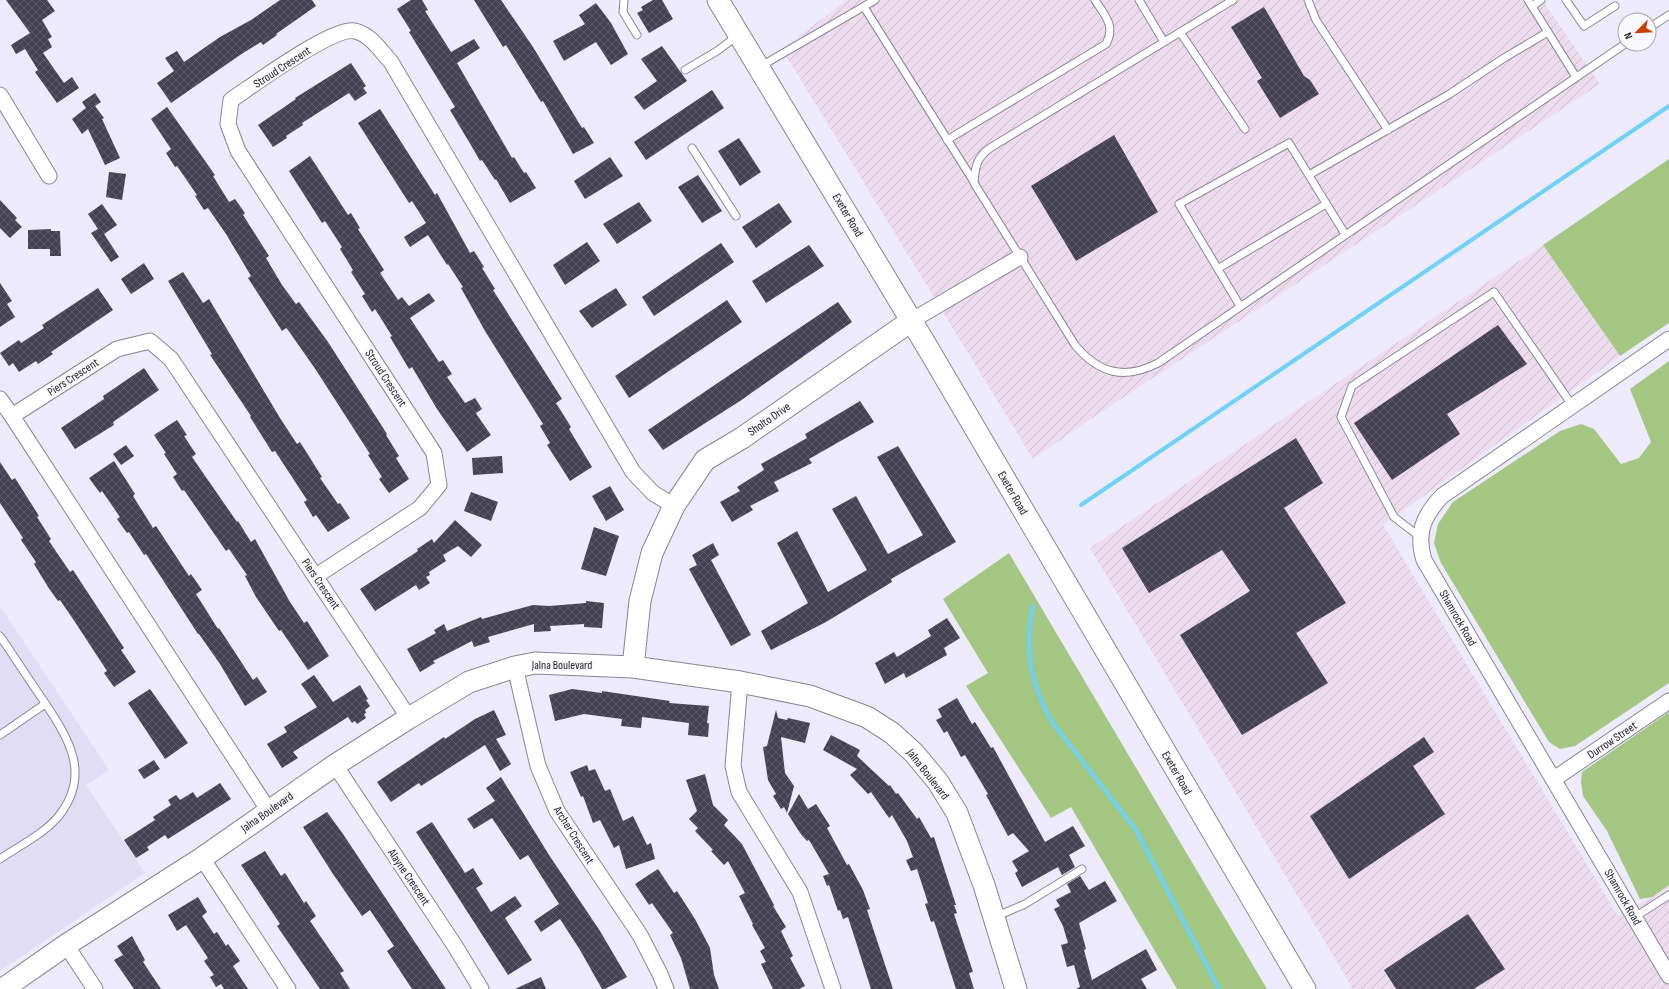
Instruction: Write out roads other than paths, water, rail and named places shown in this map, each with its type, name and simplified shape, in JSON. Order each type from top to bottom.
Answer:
[{"type":"street","name":"Exeter Road","points":[[718,0],[911,321],[1304,989]]},
{"type":"street","name":"Stroud Crescent","points":[[316,576],[420,508],[439,485],[434,453],[238,151],[228,124],[231,100],[304,52],[339,33],[354,31],[369,37],[391,62],[633,472],[653,493],[674,506]]},
{"type":"street","points":[[0,95],[49,176]]},
{"type":"street","name":"Sholto Drive","points":[[633,667],[640,601],[652,553],[674,506],[705,460],[742,438],[911,321],[1020,257]]},
{"type":"street","name":"Shamrock Road","points":[[1669,339],[1442,496],[1431,508],[1423,522],[1420,537],[1424,560],[1669,976]]},
{"type":"street","name":"Piers Crescent","points":[[12,416],[117,349],[150,341],[171,359],[410,718]]},
{"type":"street","points":[[0,399],[269,811]]},
{"type":"street","name":"Jalna Boulevard","points":[[3,989],[66,945],[202,858],[335,765],[410,718],[469,682],[515,667],[535,663],[633,667],[740,682],[810,696],[867,717],[892,733],[914,753],[938,782],[957,812],[994,917],[1016,989]]},
{"type":"street","name":"Archer Crescent","points":[[515,667],[538,766],[557,811],[640,935],[666,989]]},
{"type":"street","points":[[740,682],[732,766],[739,792],[800,892],[833,989]]},
{"type":"street","name":"Durrow Street","points":[[1554,779],[1669,701]]},
{"type":"street","name":"Alayne Crescent","points":[[335,765],[455,946],[481,989]]},
{"type":"street","points":[[202,858],[288,989]]},
{"type":"street","points":[[66,945],[95,989]]},
{"type":"lane","points":[[624,0],[623,12],[637,35]]},
{"type":"lane","points":[[759,67],[875,0]]},
{"type":"lane","points":[[947,140],[1106,44],[1111,34],[1109,24],[1095,0]]},
{"type":"lane","points":[[1139,0],[1164,42]]},
{"type":"lane","points":[[1308,0],[1316,20],[1388,130]]},
{"type":"lane","points":[[1541,0],[1530,3],[1576,77]]},
{"type":"lane","points":[[1566,0],[1584,26],[1615,6]]},
{"type":"lane","points":[[974,183],[975,166],[983,153],[1228,1]]},
{"type":"lane","points":[[864,7],[1075,344],[1085,357],[1098,366],[1113,372],[1129,373],[1144,370],[1158,363],[1345,234],[1617,50]]},
{"type":"lane","points":[[1657,23],[1669,15]]},
{"type":"lane","points":[[1180,32],[1245,129]]},
{"type":"lane","points":[[1308,175],[1448,95],[1504,58],[1548,32]]},
{"type":"lane","points":[[685,70],[717,51],[739,35]]},
{"type":"lane","points":[[1240,306],[1219,268],[1179,204],[1289,143],[1345,234]]},
{"type":"lane","points":[[692,148],[736,216]]},
{"type":"lane","points":[[1219,268],[1326,204]]},
{"type":"lane","points":[[1420,537],[1394,517],[1341,417],[1352,386],[1494,292],[1572,405]]},
{"type":"lane","points":[[0,636],[65,734],[71,747],[75,763],[72,788],[66,803],[57,818],[43,830],[0,859]]},
{"type":"lane","points":[[0,735],[45,704]]},
{"type":"lane","points":[[994,917],[1026,904],[1082,869]]},
{"type":"lane","points":[[1635,917],[1669,895]]},
{"type":"waterway","points":[[1081,505],[1669,106]]},
{"type":"waterway","points":[[1033,606],[1029,636],[1031,666],[1034,680],[1045,708],[1052,722],[1136,830],[1219,989]]}]
